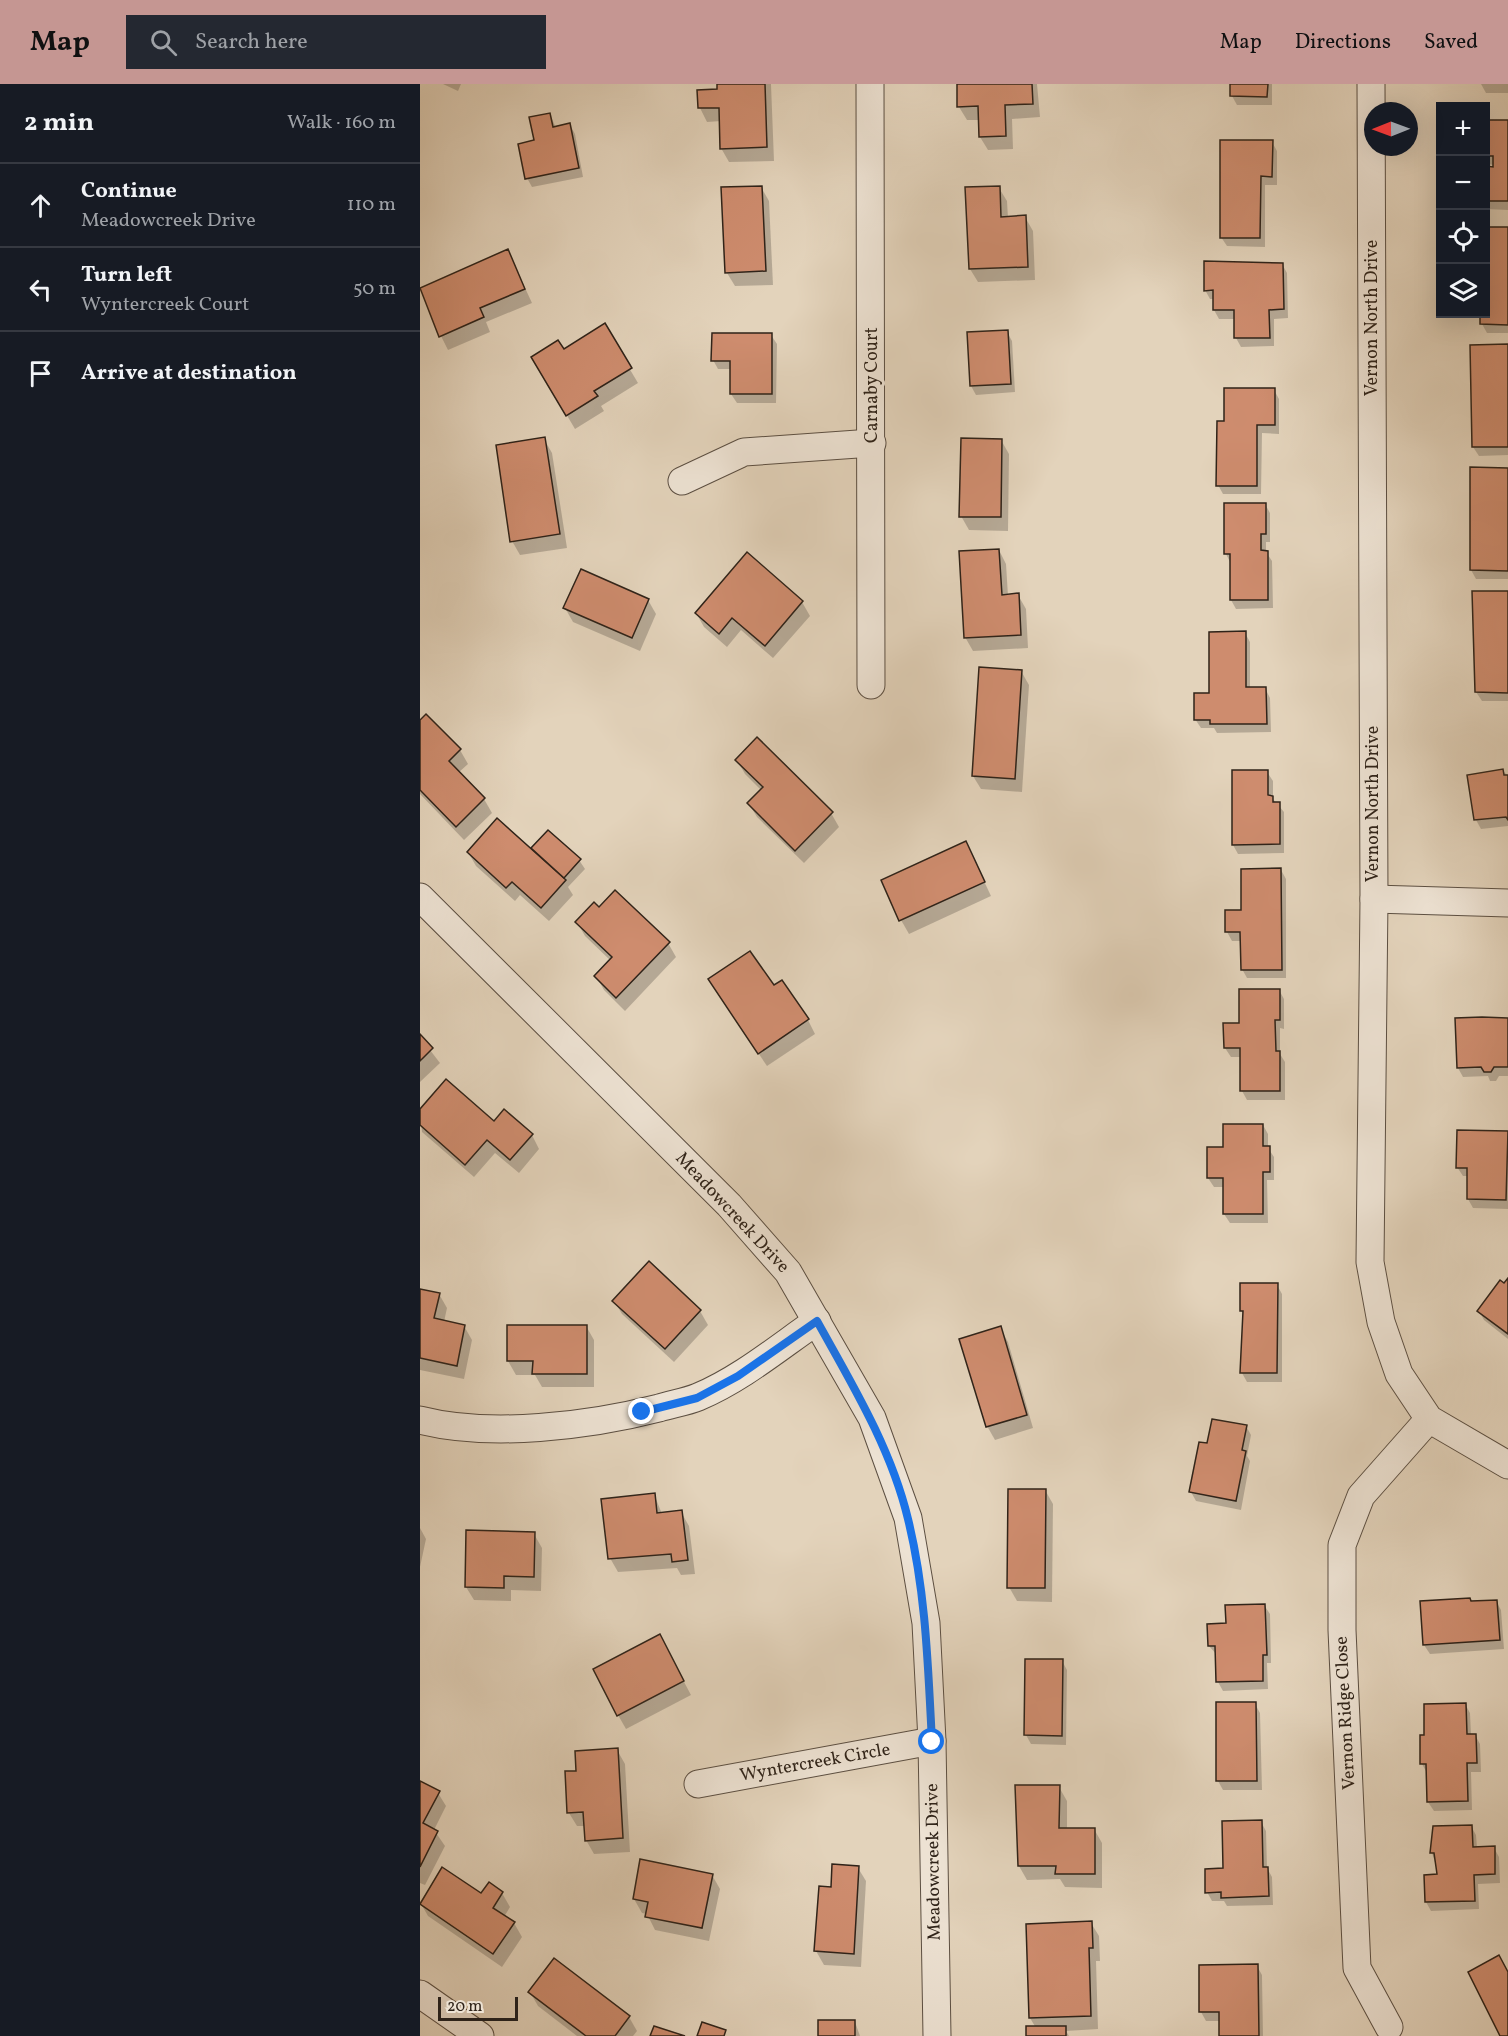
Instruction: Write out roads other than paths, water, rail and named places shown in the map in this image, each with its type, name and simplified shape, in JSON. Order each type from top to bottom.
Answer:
[{"type":"street","name":"Carnaby Court","points":[[870,84],[871,686]]},
{"type":"street","name":"Vernon North Drive","points":[[1371,84],[1374,899],[1370,1262],[1381,1322],[1399,1374],[1429,1419],[1508,1466]]},
{"type":"street","points":[[682,481],[744,452],[872,443]]},
{"type":"street","name":"Meadowcreek Drive","points":[[420,897],[729,1205],[788,1272],[872,1418],[908,1518],[926,1623],[932,1742],[937,2036]]},
{"type":"street","points":[[1374,899],[1508,903]]},
{"type":"street","points":[[420,1420],[504,1430],[579,1423],[642,1412],[697,1398],[738,1376],[817,1321]]},
{"type":"street","name":"Vernon Ridge Close","points":[[1389,2027],[1357,1968],[1342,1630],[1342,1545],[1361,1496],[1429,1419]]},
{"type":"street","name":"Wyntercreek Circle","points":[[698,1784],[932,1742]]},
{"type":"street","points":[[420,1994],[480,2036]]}]
